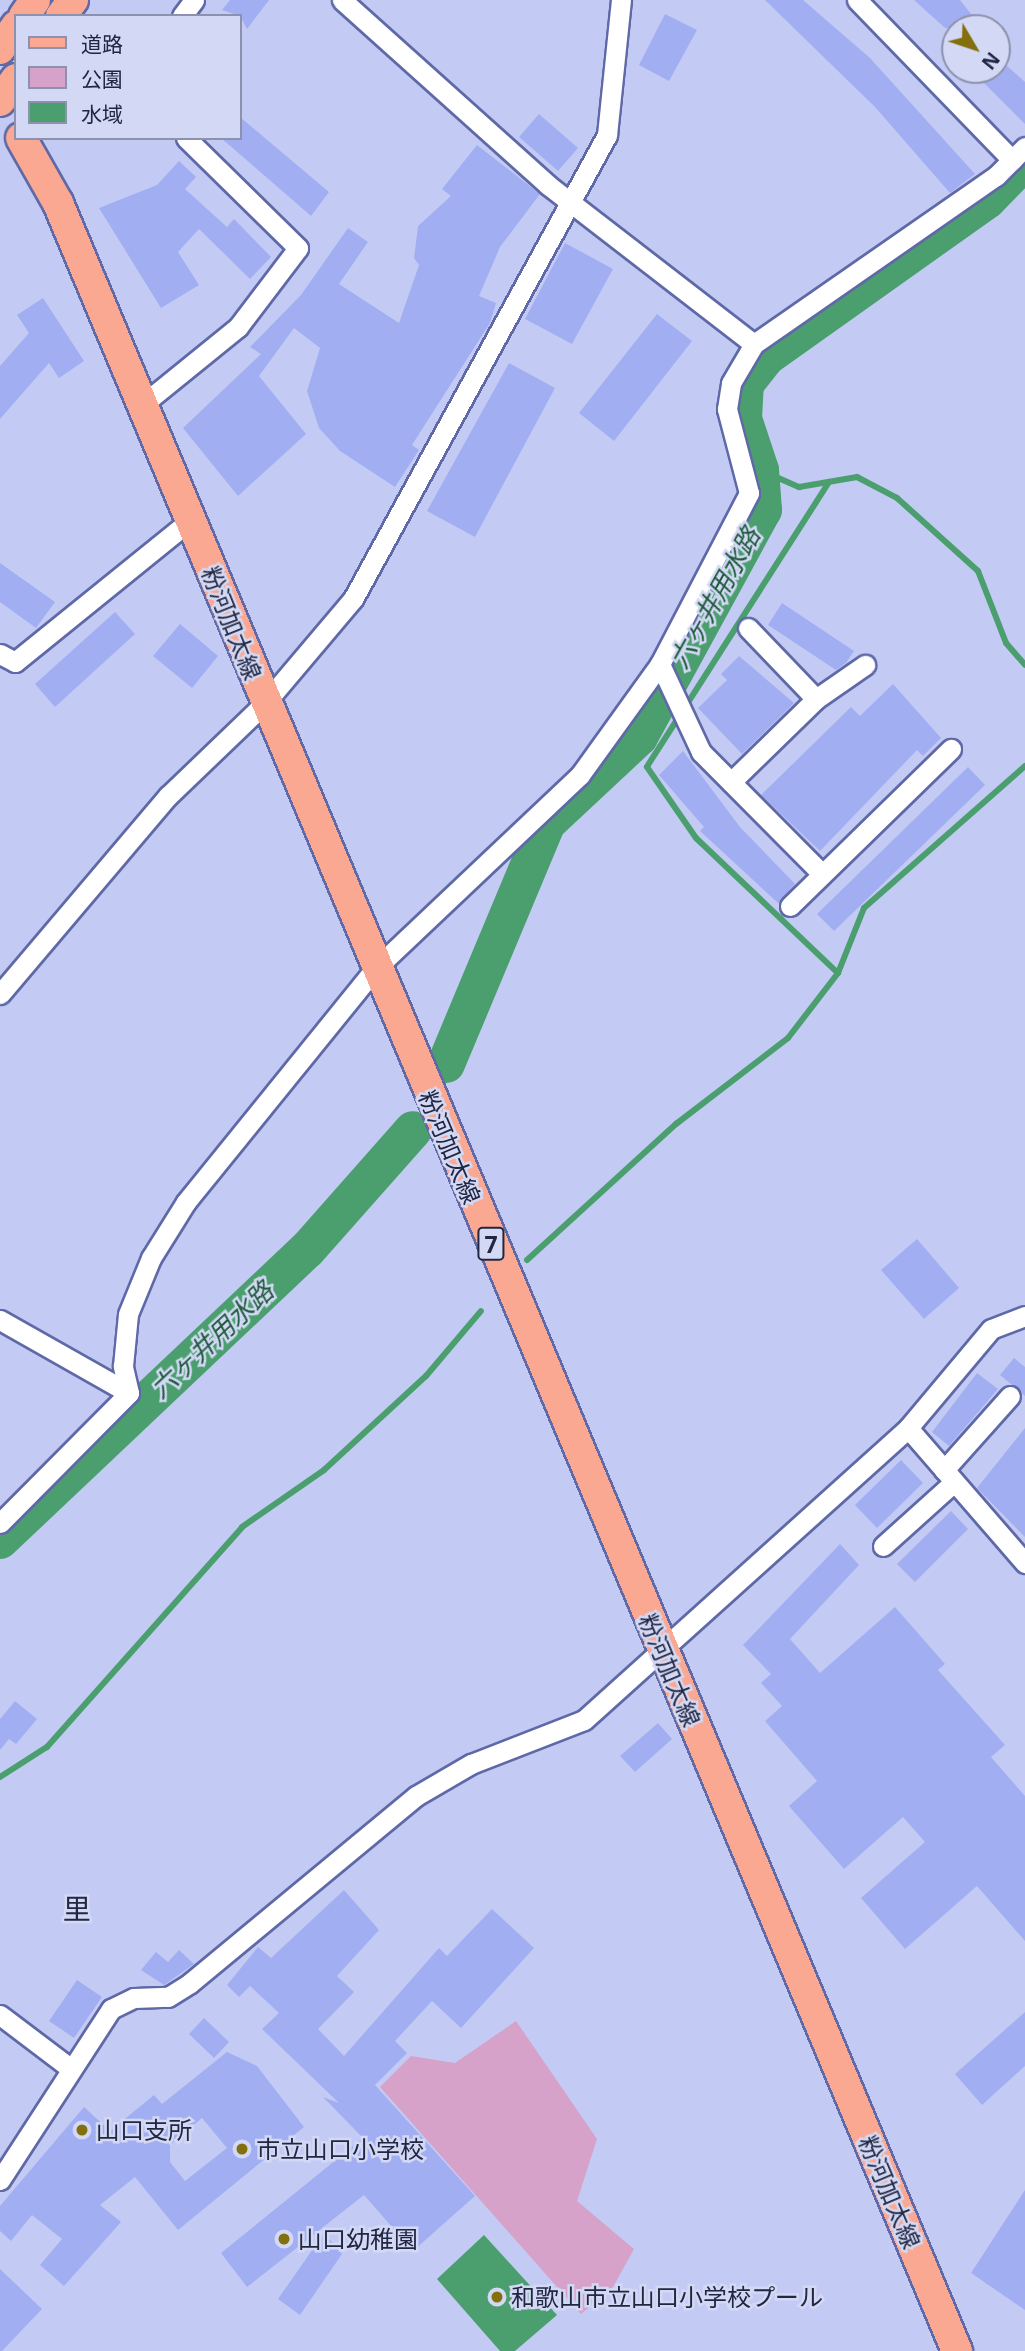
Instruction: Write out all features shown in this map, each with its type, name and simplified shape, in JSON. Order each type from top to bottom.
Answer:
[{"type":"main road","points":[[0,49],[14,29]]},
{"type":"main road","points":[[0,101],[14,82]]},
{"type":"main road","name":"粉河加太線","points":[[22,140],[58,203],[375,969],[957,2351]]},
{"type":"street","points":[[342,0],[426,82],[570,204],[754,344]]},
{"type":"street","points":[[0,994],[168,796],[265,703],[353,599],[570,204],[613,111],[621,0]]},
{"type":"street","points":[[129,1393],[123,1343],[151,1258],[195,1191],[375,969],[580,775],[660,664],[749,493],[727,409],[731,383],[754,344],[860,275],[1018,153],[857,0]]},
{"type":"street","points":[[142,405],[237,327],[298,248],[188,140]]},
{"type":"street","points":[[0,654],[15,662],[189,521]]},
{"type":"street","points":[[748,628],[816,699]]},
{"type":"street","points":[[660,664],[687,729],[730,782],[822,874]]},
{"type":"street","points":[[730,782],[816,699],[865,665]]},
{"type":"street","points":[[790,906],[951,749]]},
{"type":"street","points":[[0,2180],[111,2008],[134,1998],[167,1997],[190,1983],[416,1796],[471,1764],[584,1720],[908,1428],[991,1329],[1025,1316]]},
{"type":"street","points":[[0,1320],[129,1393]]},
{"type":"street","points":[[0,1523],[129,1393]]},
{"type":"street","points":[[883,1546],[949,1476],[1010,1396]]},
{"type":"street","points":[[908,1428],[1023,1555]]},
{"type":"street","points":[[0,2015],[70,2068]]},
{"type":"green space","points":[[516,2021],[597,2139],[577,2201],[634,2249],[613,2287],[581,2314],[380,2087],[411,2056],[455,2063]]},
{"type":"water","name":"和歌山市立山口小学校プール","points":[[484,2235],[557,2315],[515,2351],[500,2351],[437,2279]]},
{"type":"building","points":[[230,0],[269,0],[247,29],[242,14],[222,10]]},
{"type":"building","points":[[765,0],[803,0],[870,58],[975,174],[950,193],[875,107]]},
{"type":"building","points":[[914,0],[960,0],[971,14],[941,14],[941,24]]},
{"type":"building","points":[[665,14],[697,30],[669,81],[639,65]]},
{"type":"building","points":[[1011,70],[1025,82],[1025,124],[985,84],[1011,84]]},
{"type":"building","points":[[539,114],[578,148],[558,171],[519,137]]},
{"type":"building","points":[[242,119],[329,192],[311,216],[223,140],[242,140]]},
{"type":"building","points":[[477,145],[540,194],[500,247],[479,296],[496,303],[490,323],[412,445],[419,450],[395,487],[340,451],[319,428],[307,391],[320,348],[294,328],[259,376],[306,434],[238,496],[183,428],[261,354],[250,347],[301,295],[348,228],[368,242],[339,284],[399,323],[419,265],[414,258],[418,226],[451,196],[442,189]]},
{"type":"building","points":[[179,161],[196,177],[185,189],[227,227],[234,219],[271,257],[250,279],[199,229],[178,252],[199,285],[161,308],[99,208],[157,185]]},
{"type":"building","points":[[565,243],[613,269],[572,344],[525,319]]},
{"type":"building","points":[[43,298],[84,361],[59,378],[49,363],[0,419],[0,366],[29,333],[17,315]]},
{"type":"building","points":[[657,314],[692,341],[614,441],[579,413]]},
{"type":"building","points":[[509,363],[555,388],[475,537],[427,511]]},
{"type":"building","points":[[0,563],[55,602],[36,628],[0,602]]},
{"type":"building","points":[[782,603],[854,651],[846,663],[836,670],[768,625]]},
{"type":"building","points":[[115,612],[135,634],[55,707],[35,684]]},
{"type":"building","points":[[180,624],[218,656],[192,688],[153,656]]},
{"type":"building","points":[[739,656],[794,703],[742,754],[698,708],[727,680],[721,674]]},
{"type":"building","points":[[893,684],[941,738],[923,756],[917,750],[820,851],[761,795],[851,707],[860,716]]},
{"type":"building","points":[[683,751],[740,827],[795,884],[778,903],[700,831],[704,827],[659,775]]},
{"type":"building","points":[[968,767],[985,785],[834,931],[817,914]]},
{"type":"building","points":[[917,1239],[959,1288],[924,1319],[881,1270]]},
{"type":"building","points":[[1014,1358],[1025,1367],[1025,1396],[1000,1375]]},
{"type":"building","points":[[977,1373],[998,1389],[949,1446],[932,1432]]},
{"type":"building","points":[[1025,1428],[1025,1537],[977,1488]]},
{"type":"building","points":[[901,1460],[923,1483],[877,1528],[855,1505]]},
{"type":"building","points":[[951,1511],[968,1529],[915,1582],[897,1564]]},
{"type":"building","points":[[840,1544],[859,1565],[790,1639],[820,1673],[895,1607],[945,1664],[938,1670],[1005,1745],[991,1757],[1025,1796],[1025,1941],[977,1886],[905,1949],[861,1898],[925,1842],[903,1817],[844,1869],[789,1806],[817,1781],[765,1721],[782,1706],[761,1683],[771,1674],[743,1645]]},
{"type":"building","points":[[15,1701],[37,1719],[16,1744],[9,1739],[0,1750],[0,1719]]},
{"type":"building","points":[[658,1723],[672,1739],[635,1772],[620,1756]]},
{"type":"building","points":[[344,1890],[379,1930],[337,1976],[354,1992],[318,2029],[344,2056],[439,1948],[447,1956],[492,1909],[534,1948],[461,2028],[432,2001],[395,2041],[407,2053],[375,2085],[475,2196],[413,2251],[364,2195],[247,2287],[221,2253],[363,2138],[323,2097],[339,2103],[262,2029],[279,2013],[250,1986],[239,1997],[227,1985],[258,1947],[271,1958]]},
{"type":"building","points":[[179,1950],[194,1964],[164,1985],[141,1970],[156,1952],[168,1962]]},
{"type":"building","points":[[77,1980],[102,1997],[74,2038],[49,2021]]},
{"type":"building","points":[[1025,2012],[1025,2066],[982,2105],[955,2074]]},
{"type":"building","points":[[204,2018],[229,2042],[214,2058],[189,2034]]},
{"type":"building","points":[[227,2052],[257,2066],[304,2127],[178,2230],[135,2177],[100,2205],[121,2222],[64,2286],[40,2265],[62,2239],[32,2215],[11,2241],[0,2231],[0,2206],[84,2107],[110,2131],[154,2095],[162,2104]],"holes":[[[202,2118],[227,2148],[185,2181],[170,2162],[170,2145]]]},
{"type":"building","points":[[1025,2190],[1025,2310],[971,2273]]},
{"type":"building","points":[[324,2233],[342,2254],[300,2315],[278,2299]]},
{"type":"building","points":[[0,2269],[42,2309],[2,2351],[0,2351]]},
{"type":"waterway","name":"六ヶ井用水路","points":[[446,1064],[547,823],[639,737],[763,510],[760,470],[743,419],[745,384],[766,357],[988,199],[1025,161]]},
{"type":"waterway","points":[[760,470],[799,487],[857,477],[897,498],[978,571],[1006,643],[1025,665]]},
{"type":"waterway","points":[[829,482],[647,767],[696,838],[838,973]]},
{"type":"waterway","points":[[527,1260],[676,1124],[788,1038],[838,973],[864,908],[1025,766]]},
{"type":"waterway","name":"六ヶ井用水路","points":[[0,1540],[307,1250],[413,1130]]},
{"type":"waterway","points":[[0,1777],[47,1747],[242,1527],[324,1470],[426,1376],[481,1311]]},
{"type":"place","name":"山口支所","points":[[82,2130]]},
{"type":"place","name":"市立山口小学校","points":[[242,2149]]},
{"type":"place","name":"山口幼稚園","points":[[284,2239]]},
{"type":"place","name":"和歌山市立山口小学校プール","points":[[497,2297]]},
{"type":"district","name":"里","points":[[77,1908]]}]
